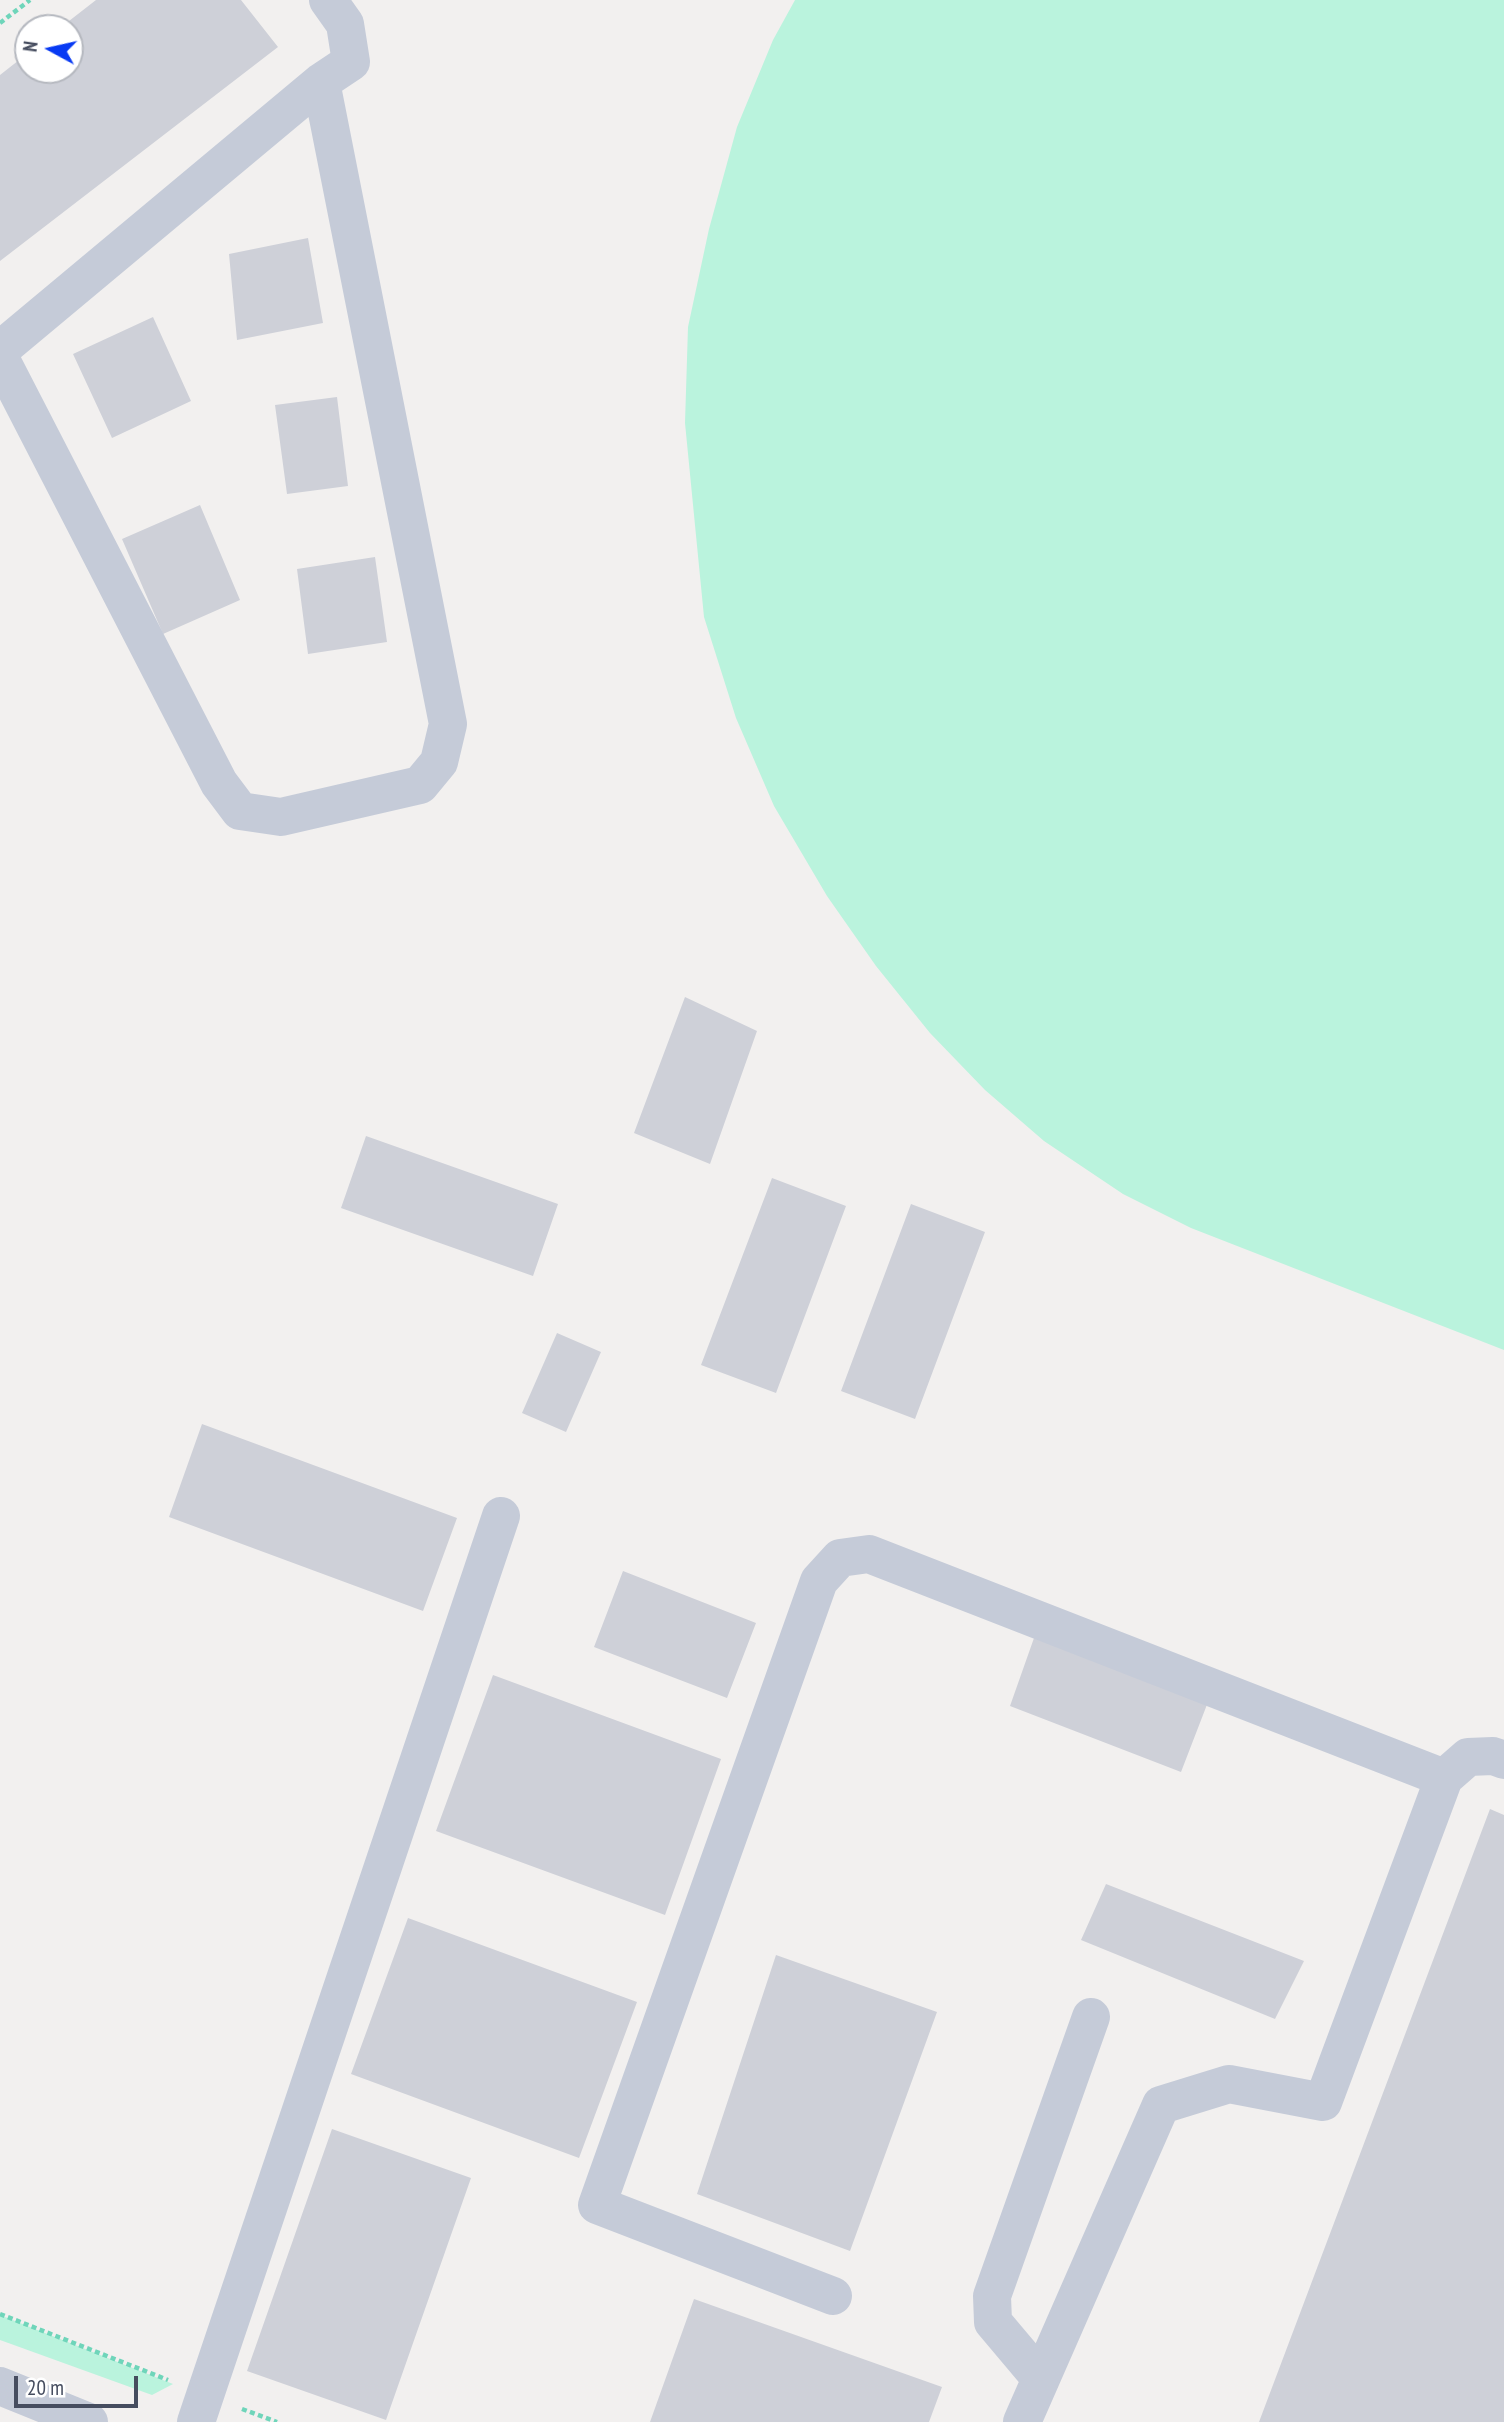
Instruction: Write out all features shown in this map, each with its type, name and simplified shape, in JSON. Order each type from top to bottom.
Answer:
[{"type":"street","points":[[0,350],[321,82],[351,62],[345,24],[328,0]]},
{"type":"street","points":[[0,358],[219,783],[240,811],[281,817],[420,785],[439,762],[448,724],[321,82]]},
{"type":"street","points":[[201,2409],[501,1516]]},
{"type":"street","points":[[833,2296],[597,2205],[819,1581],[840,1558],[869,1554],[1444,1778]]},
{"type":"street","points":[[1022,2422],[1161,2105],[1228,2084],[1323,2102],[1444,1778],[1468,1757],[1493,1756],[1504,1760]]},
{"type":"street","points":[[1041,2379],[993,2322],[992,2296],[1091,2017]]},
{"type":"street","points":[[0,2386],[89,2422]]},
{"type":"path","points":[[0,23],[30,0]]},
{"type":"path","points":[[0,2314],[201,2409]]},
{"type":"green space","points":[[795,0],[1504,0],[1504,1350],[1191,1228],[1123,1194],[1044,1141],[985,1090],[930,1033],[876,966],[827,896],[774,806],[736,718],[704,617],[685,423],[688,327],[709,229],[737,127],[773,40]]},
{"type":"green space","points":[[0,2315],[173,2384],[152,2395],[0,2340]]},
{"type":"building","points":[[96,0],[241,0],[278,47],[0,261],[0,75],[14,64],[14,84],[84,84],[84,14],[78,14]]},
{"type":"building","points":[[308,238],[323,323],[237,340],[229,254]]},
{"type":"building","points":[[153,317],[191,401],[112,438],[73,354]]},
{"type":"building","points":[[337,397],[348,486],[287,494],[275,405]]},
{"type":"building","points":[[200,505],[240,600],[163,634],[122,539]]},
{"type":"building","points":[[375,557],[387,642],[308,654],[297,569]]},
{"type":"building","points":[[685,997],[757,1031],[710,1164],[634,1133]]},
{"type":"building","points":[[366,1136],[558,1204],[533,1276],[341,1208]]},
{"type":"building","points":[[772,1178],[846,1206],[776,1393],[701,1365]]},
{"type":"building","points":[[911,1204],[985,1232],[915,1419],[841,1391]]},
{"type":"building","points":[[557,1333],[601,1352],[566,1432],[522,1413]]},
{"type":"building","points":[[202,1424],[457,1518],[423,1611],[169,1517]]},
{"type":"building","points":[[623,1571],[756,1623],[727,1698],[594,1647]]},
{"type":"building","points":[[1034,1638],[1208,1702],[1181,1772],[1010,1706]]},
{"type":"building","points":[[493,1675],[721,1759],[665,1915],[436,1831]]},
{"type":"building","points":[[1490,1809],[1504,1815],[1504,2422],[1259,2422]]},
{"type":"building","points":[[1106,1884],[1304,1961],[1275,2019],[1081,1940]]},
{"type":"building","points":[[408,1918],[637,2002],[579,2158],[351,2074]]},
{"type":"building","points":[[776,1955],[937,2012],[850,2251],[697,2194]]},
{"type":"building","points":[[332,2129],[471,2178],[386,2420],[247,2371]]},
{"type":"building","points":[[694,2299],[942,2387],[929,2422],[650,2422]]}]
